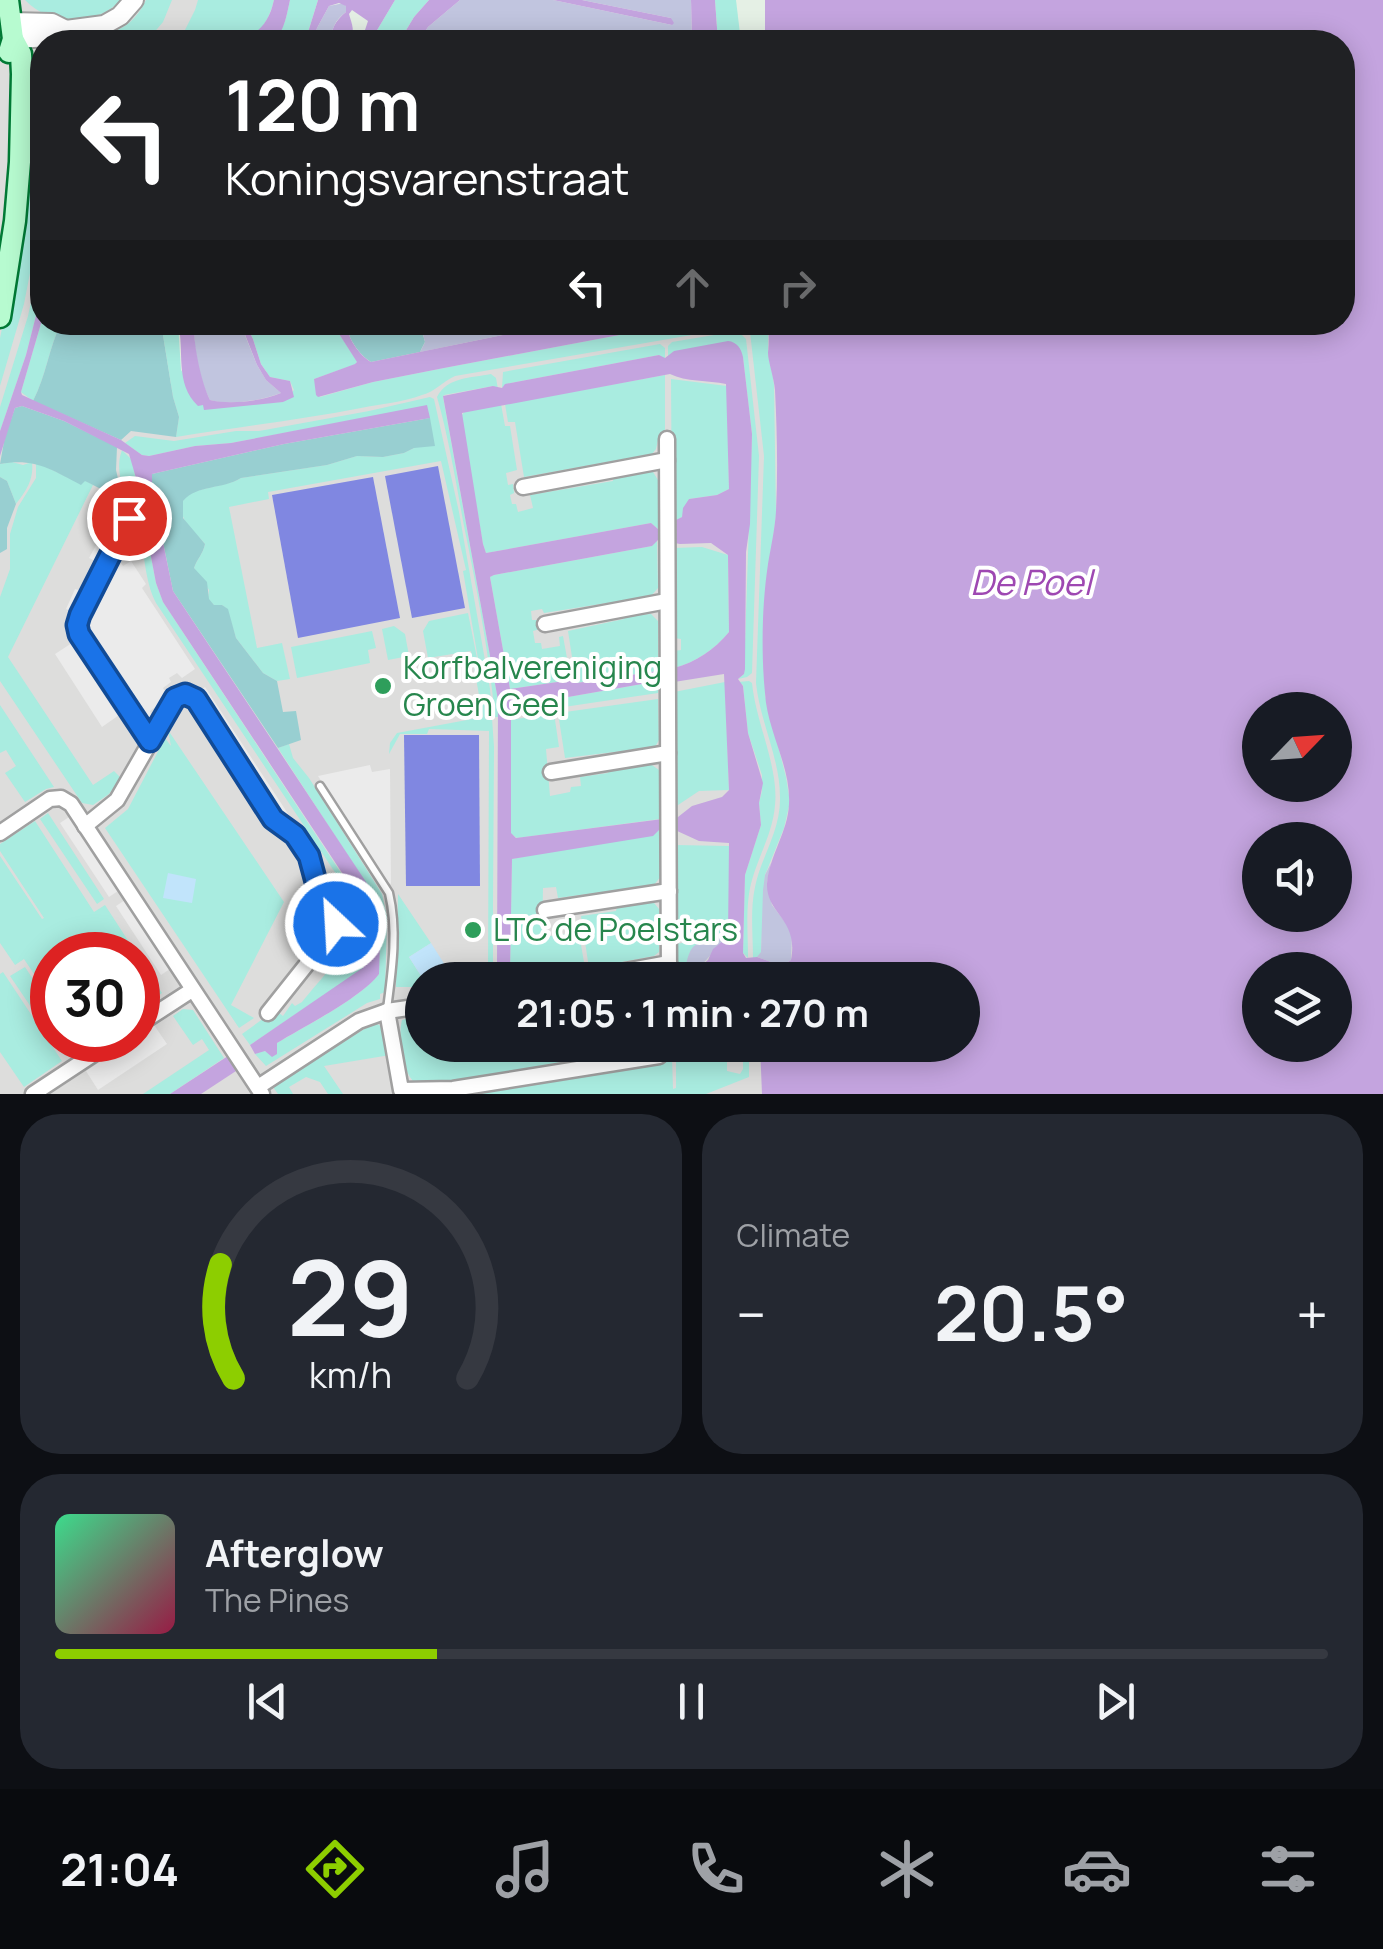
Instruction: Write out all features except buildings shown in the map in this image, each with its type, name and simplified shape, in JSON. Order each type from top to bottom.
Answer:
[{"type":"main road","points":[[0,317],[20,162],[21,54],[12,31],[8,0]]},
{"type":"main road","points":[[0,238],[8,159],[8,54],[12,31]]},
{"type":"street","points":[[66,30],[112,22],[134,0]]},
{"type":"street","points":[[12,31],[30,34]]},
{"type":"street","points":[[667,439],[669,962]]},
{"type":"street","points":[[524,487],[666,460]]},
{"type":"street","points":[[129,518],[80,615],[78,629],[150,741]]},
{"type":"street","points":[[545,624],[667,601]]},
{"type":"street","points":[[85,826],[117,800],[175,698],[185,694],[196,699],[273,819],[295,835],[309,856],[316,882],[337,920],[334,930],[268,1014]]},
{"type":"street","points":[[551,772],[668,753]]},
{"type":"street","points":[[0,833],[50,799],[61,798],[71,804],[260,1091],[359,1021],[405,1008]]},
{"type":"street","points":[[546,910],[670,890]]},
{"type":"street","points":[[160,1011],[192,990]]},
{"type":"street","points":[[387,1010],[401,1090],[454,1088],[621,1062]]},
{"type":"street","points":[[34,1094],[82,1062]]},
{"type":"lane","points":[[320,786],[388,893],[393,912],[387,1010]]},
{"type":"shaded area","points":[[0,0],[276,0],[260,30],[30,30],[30,335],[103,335],[70,399],[528,335],[780,335],[853,962],[405,962],[405,1062],[872,1062],[890,1094],[0,1094]]},
{"type":"shaded area","points":[[25,0],[121,0],[99,15],[73,20],[47,15]]},
{"type":"shaded area","points":[[146,0],[172,0],[156,30],[117,30],[138,13]]},
{"type":"shaded area","points":[[198,0],[274,0],[259,30],[185,30]]},
{"type":"shaded area","points":[[290,0],[318,0],[309,30],[281,30]]},
{"type":"shaded area","points":[[395,0],[429,0],[406,30],[377,30]]},
{"type":"shaded area","points":[[460,0],[553,0],[672,25],[671,18],[582,0],[691,0],[692,30],[426,30]]},
{"type":"shaded area","points":[[715,0],[736,0],[740,30],[717,30]]},
{"type":"shaded area","points":[[344,3],[346,12],[333,30],[316,30],[317,28],[329,6]]},
{"type":"shaded area","points":[[29,65],[30,273],[0,386],[0,338],[11,285]]},
{"type":"shaded area","points":[[30,307],[31,335],[0,431],[0,407]]},
{"type":"shaded area","points":[[38,335],[56,335],[33,401],[21,392]]},
{"type":"shaded area","points":[[56,335],[163,335],[179,417],[176,437],[131,431],[121,440],[33,401]]},
{"type":"shaded area","points":[[163,335],[179,335],[181,370],[203,405],[283,402],[294,390],[290,381],[270,377],[251,335],[340,335],[357,361],[314,379],[320,397],[373,382],[620,335],[692,335],[455,376],[427,394],[400,401],[176,437],[179,417]]},
{"type":"shaded area","points":[[195,335],[245,335],[266,380],[281,393],[246,401],[210,400]]},
{"type":"shaded area","points":[[349,335],[423,335],[425,342],[420,352],[371,362]]},
{"type":"shaded area","points":[[423,335],[503,335],[420,352],[425,342]]},
{"type":"shaded area","points":[[714,335],[742,335],[746,339],[759,456],[752,673],[738,679],[744,674],[752,434],[743,357],[674,351],[668,358],[672,342]]},
{"type":"shaded area","points":[[750,335],[768,335],[774,385],[776,515],[765,602],[765,695],[790,802],[765,875],[761,952],[753,958],[753,896],[777,821],[780,797],[777,768],[756,683],[764,456]]},
{"type":"shaded area","points":[[660,344],[665,348],[665,359],[659,355],[506,384],[502,388],[503,372]]},
{"type":"shaded area","points":[[491,374],[498,389],[493,386],[443,397],[498,700],[499,717],[495,717],[478,597],[437,397],[453,382]]},
{"type":"shaded area","points":[[665,375],[665,435],[659,436],[652,454],[524,477],[515,422],[508,422],[505,404]]},
{"type":"shaded area","points":[[671,379],[727,386],[729,489],[689,499],[682,517],[672,523]]},
{"type":"shaded area","points":[[434,399],[459,512],[490,689],[494,747],[493,962],[488,962],[489,731],[429,729],[427,734],[400,734],[389,754],[397,733],[483,717],[471,651],[428,658],[423,631],[429,621],[468,613],[483,688],[463,571],[466,570],[441,461],[268,492],[269,499],[229,507],[257,648],[282,643],[290,679],[277,681],[263,673],[236,638],[227,609],[208,599],[209,590],[194,568],[205,544],[186,523],[181,508],[190,494],[241,478],[327,465],[357,456],[404,453],[414,448],[427,406],[149,456],[125,443],[135,436],[174,441],[259,431]]},
{"type":"shaded area","points":[[501,404],[505,426],[510,426],[517,470],[506,473],[508,485],[513,484],[514,493],[510,495],[518,512],[533,508],[530,495],[647,471],[653,472],[658,480],[658,529],[651,523],[486,553],[461,416],[465,411]]},
{"type":"shaded area","points":[[22,406],[117,447],[116,470],[123,500],[42,466],[23,462],[0,464],[15,408]]},
{"type":"shaded area","points":[[430,418],[435,446],[241,478],[196,492],[183,501],[183,518],[205,544],[194,568],[207,582],[209,599],[228,609],[236,638],[263,673],[277,681],[283,712],[296,711],[301,740],[278,748],[173,591],[152,474],[284,444]]},
{"type":"shaded area","points":[[122,450],[132,460],[163,602],[366,911],[363,969],[250,1045],[242,1034],[267,1016],[283,1016],[292,1003],[295,1006],[302,1002],[333,965],[354,934],[356,913],[350,895],[156,603],[138,526],[121,479]]},
{"type":"shaded area","points":[[32,462],[30,480],[16,504],[7,481],[0,477],[0,464]]},
{"type":"shaded area","points":[[36,462],[81,484],[84,480],[93,485],[8,657],[93,785],[114,771],[121,778],[109,794],[93,805],[82,803],[0,681],[0,597],[10,569],[10,534],[18,507],[36,478]]},
{"type":"shaded area","points":[[438,466],[465,608],[412,618],[385,476]]},
{"type":"shaded area","points":[[0,477],[7,481],[16,504],[7,528],[7,549],[0,553]]},
{"type":"shaded area","points":[[373,477],[400,618],[298,638],[272,495]]},
{"type":"shaded area","points":[[116,532],[136,542],[128,556],[120,553],[121,563],[123,566],[131,561],[146,584],[142,588],[195,669],[182,678],[177,673],[169,678],[171,682],[163,688],[158,705],[150,711],[152,716],[133,728],[122,713],[102,727],[55,654],[75,641],[71,626],[75,613],[66,609],[75,589],[85,592],[100,563],[89,558],[99,540],[110,545]]},
{"type":"shaded area","points":[[657,540],[658,588],[651,596],[544,613],[542,609],[531,611],[532,620],[538,620],[540,629],[533,631],[535,643],[541,643],[542,649],[560,646],[559,637],[563,636],[571,680],[510,689],[490,577],[652,546]]},
{"type":"shaded area","points":[[702,547],[728,555],[729,632],[704,654],[674,668],[673,651],[681,650],[681,639],[674,638],[673,548]]},
{"type":"shaded area","points":[[651,614],[658,621],[658,671],[576,683],[568,631],[624,619],[623,616]]},
{"type":"shaded area","points":[[394,626],[405,634],[409,656],[388,660],[382,629]]},
{"type":"shaded area","points":[[372,631],[376,648],[368,650],[370,663],[297,678],[291,647]]},
{"type":"shaded area","points":[[659,681],[658,693],[510,715],[517,706]]},
{"type":"shaded area","points":[[749,681],[771,761],[775,805],[750,889],[748,958],[743,953],[745,875],[761,825],[762,791],[762,775],[748,733],[743,685],[738,682]]},
{"type":"shaded area","points":[[725,682],[729,790],[699,791],[675,807],[674,692]]},
{"type":"shaded area","points":[[205,687],[351,910],[353,925],[348,938],[324,969],[318,965],[339,923],[336,906],[197,693]]},
{"type":"shaded area","points":[[658,699],[659,740],[655,747],[565,758],[558,713]]},
{"type":"shaded area","points":[[0,705],[54,787],[25,802],[5,773],[16,766],[6,750],[0,753]]},
{"type":"shaded area","points":[[554,713],[559,747],[546,749],[550,796],[581,786],[580,777],[649,763],[659,770],[660,819],[517,838],[511,834],[510,720]]},
{"type":"shaded area","points":[[168,730],[284,902],[231,1005],[254,1018],[239,1028],[105,828],[128,809],[165,738],[171,746]]},
{"type":"shaded area","points":[[404,735],[479,735],[480,886],[406,886]]},
{"type":"shaded area","points":[[289,744],[293,758],[382,894],[387,917],[385,992],[380,999],[367,1003],[266,1066],[255,1054],[277,1054],[277,1043],[345,1003],[379,974],[380,905],[278,748]]},
{"type":"shaded area","points":[[370,765],[372,772],[390,769],[391,884],[318,776]]},
{"type":"shaded area","points":[[48,813],[104,899],[97,904],[40,819]]},
{"type":"shaded area","points":[[69,817],[118,891],[109,897],[60,823]]},
{"type":"shaded area","points":[[35,821],[94,912],[105,905],[122,932],[30,932],[30,968],[24,959],[15,965],[0,943],[0,856],[44,918],[0,851],[0,844]]},
{"type":"shaded area","points":[[660,829],[661,876],[654,885],[558,898],[556,887],[543,888],[542,937],[567,934],[567,928],[578,927],[584,962],[510,962],[512,859]]},
{"type":"shaded area","points":[[675,845],[729,846],[729,930],[692,954],[688,962],[675,962],[675,944],[682,943],[682,932],[675,932]]},
{"type":"shaded area","points":[[771,863],[767,882],[772,905],[792,935],[788,962],[757,957],[761,952],[765,875]]},
{"type":"shaded area","points":[[168,873],[196,879],[192,903],[163,898]]},
{"type":"shaded area","points":[[398,894],[431,943],[409,957],[412,962],[405,962],[405,987],[396,987]]},
{"type":"shaded area","points":[[125,900],[146,932],[133,932],[116,906]]},
{"type":"shaded area","points":[[654,903],[659,909],[659,952],[622,962],[588,962],[581,916],[616,911],[617,907]]},
{"type":"shaded area","points":[[729,930],[726,941],[704,962],[687,962],[693,947]]},
{"type":"shaded area","points":[[431,943],[443,962],[412,962],[409,957]]},
{"type":"shaded area","points":[[160,954],[170,969],[160,973]]},
{"type":"shaded area","points":[[25,967],[30,975],[30,1006],[10,976]]},
{"type":"shaded area","points":[[3,972],[30,1013],[30,1062],[61,1062],[24,1087],[0,1052]]},
{"type":"shaded area","points":[[183,1009],[193,1010],[224,1058],[170,1094],[143,1094],[209,1050],[202,1039],[193,1045],[173,1016]]},
{"type":"shaded area","points":[[405,1019],[405,1062],[562,1062],[442,1082],[413,1081],[403,1060]]},
{"type":"shaded area","points":[[374,1023],[384,1031],[390,1055],[324,1066],[343,1094],[328,1094],[320,1082],[306,1077],[289,1087],[293,1094],[278,1094],[273,1087],[274,1082],[302,1064],[305,1066]]},
{"type":"shaded area","points":[[99,1062],[140,1062],[98,1090],[86,1071]]},
{"type":"shaded area","points":[[648,1062],[672,1062],[673,1089],[676,1062],[727,1062],[727,1071],[740,1074],[743,1062],[749,1062],[749,1077],[706,1094],[475,1094],[595,1075]]},
{"type":"water","points":[[274,0],[290,0],[281,30],[258,30]]},
{"type":"water","points":[[318,0],[395,0],[377,30],[365,30],[368,21],[352,10],[349,14],[353,30],[333,30],[346,12],[346,6],[339,3],[329,6],[316,30],[309,30]]},
{"type":"water","points":[[429,0],[460,0],[426,30],[406,30]]},
{"type":"water","points":[[553,0],[582,0],[671,18],[674,23],[672,25]]},
{"type":"water","points":[[691,0],[715,0],[717,30],[692,30]]},
{"type":"water","name":"De Poel","points":[[765,0],[1383,0],[1383,1094],[762,1094],[761,1062],[980,1062],[980,962],[788,962],[790,935],[771,903],[767,884],[789,804],[786,776],[767,707],[763,662],[764,595],[777,481],[775,390],[768,335],[1355,335],[1355,30],[765,30]]},
{"type":"water","points":[[31,335],[38,335],[22,395],[149,456],[427,405],[430,418],[284,444],[152,474],[173,591],[378,900],[381,911],[379,974],[346,1002],[277,1043],[277,1054],[272,1057],[265,1051],[255,1054],[250,1045],[364,967],[366,909],[163,602],[129,454],[64,421],[22,406],[15,408],[0,456],[0,431]]},
{"type":"water","points":[[180,335],[195,335],[210,400],[246,401],[281,393],[257,365],[245,335],[251,335],[270,377],[290,381],[294,397],[283,402],[204,410],[186,387]]},
{"type":"water","points":[[340,335],[349,335],[371,362],[503,335],[620,335],[316,395],[314,379],[357,362]]},
{"type":"water","name":"De Poel","points":[[728,341],[740,348],[752,434],[745,669],[738,679],[743,686],[748,733],[763,783],[759,803],[761,825],[745,875],[743,953],[746,958],[771,962],[706,962],[713,949],[728,937],[729,843],[699,841],[675,830],[660,829],[653,836],[512,859],[510,962],[497,962],[498,700],[443,396],[493,386],[502,388],[505,384],[659,355],[665,358],[674,351]],"holes":[[[670,374],[726,384],[729,489],[689,499],[682,517],[658,529],[651,523],[486,553],[462,413]],[[658,540],[711,543],[728,555],[729,632],[704,654],[674,668],[674,682],[724,674],[729,790],[722,797],[692,806],[678,817],[516,838],[511,833],[511,709],[659,681],[658,671],[510,689],[490,577],[652,546]]]},
{"type":"water","points":[[228,1056],[236,1071],[201,1094],[170,1094]]},
{"type":"place","name":"Korfbalvereniging Groen Geel","points":[[383,686]]},
{"type":"place","name":"LTC de Poelstars","points":[[473,930]]},
{"type":"route","points":[[129,518],[80,615],[79,634],[150,741],[175,698],[185,694],[196,699],[273,819],[295,835],[309,856],[316,882],[335,912],[336,924]]}]
